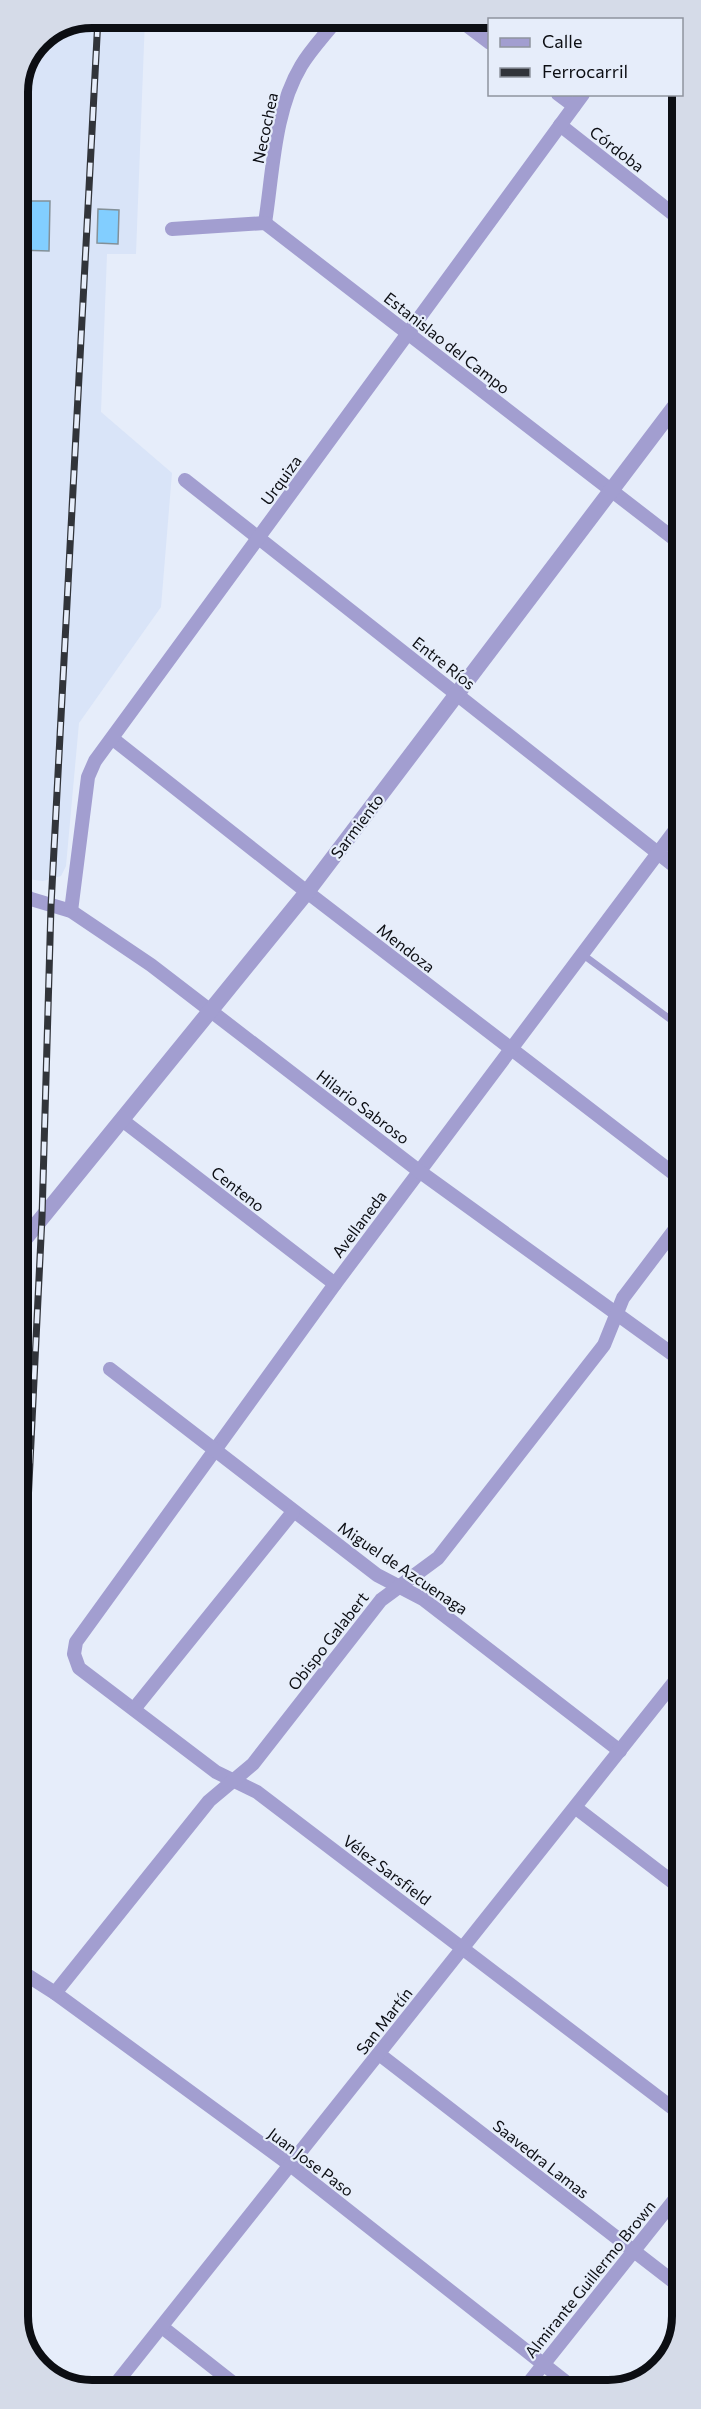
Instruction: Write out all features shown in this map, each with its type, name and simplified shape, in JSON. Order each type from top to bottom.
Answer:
[{"type":"street","name":"Necochea","points":[[265,223],[283,112],[291,87],[301,65],[330,28]]},
{"type":"street","points":[[470,29],[488,42]]},
{"type":"street","points":[[561,96],[574,106]]},
{"type":"street","name":"Urquiza","points":[[71,911],[88,777],[95,761],[259,538],[406,332],[582,96]]},
{"type":"street","name":"Córdoba","points":[[560,125],[672,213]]},
{"type":"street","points":[[172,229],[265,223]]},
{"type":"street","name":"Estanislao del Campo","points":[[265,223],[672,538]]},
{"type":"street","name":"Sarmiento","points":[[28,1235],[307,892],[672,410]]},
{"type":"street","name":"Entre Ríos","points":[[185,480],[672,864]]},
{"type":"street","name":"Mendoza","points":[[113,739],[307,892],[672,1172]]},
{"type":"street","name":"Avellaneda","points":[[74,1654],[76,1642],[335,1284],[672,834]]},
{"type":"street","name":"Hilario Sabroso","points":[[28,898],[71,911],[151,965],[419,1171],[672,1354]]},
{"type":"street","name":"Centeno","points":[[122,1120],[335,1284]]},
{"type":"street","name":"Obispo Galabert","points":[[56,1993],[209,1801],[253,1764],[381,1600],[438,1558],[604,1345],[623,1298],[672,1233]]},
{"type":"street","name":"Miguel de Azcuenaga","points":[[110,1370],[377,1575],[402,1586],[423,1599],[620,1751]]},
{"type":"street","points":[[134,1709],[293,1512]]},
{"type":"street","name":"Vélez Sarsfield","points":[[74,1654],[79,1668],[216,1772],[257,1792],[672,2108]]},
{"type":"street","name":"San Martín","points":[[119,2380],[289,2164],[380,2054],[462,1947],[576,1808],[672,1684]]},
{"type":"street","points":[[576,1808],[672,1882]]},
{"type":"street","name":"Juan Jose Paso","points":[[28,1976],[56,1993],[289,2164],[564,2380]]},
{"type":"street","name":"Saavedra Lamas","points":[[380,2054],[672,2280]]},
{"type":"street","name":"Almirante Guillermo Brown","points":[[531,2380],[672,2203]]},
{"type":"street","points":[[162,2327],[229,2380]]},
{"type":"lane","points":[[582,954],[672,1021]]},
{"type":"shaded area","points":[[93,28],[145,28],[136,254],[107,254],[101,412],[172,473],[161,607],[79,723],[66,866],[61,876],[43,881],[28,879],[28,93],[33,68],[47,47],[57,39],[68,33]]},
{"type":"building","points":[[28,201],[50,201],[49,251],[28,250]]},
{"type":"building","points":[[98,209],[119,210],[118,244],[97,243]]},
{"type":"railway","points":[[28,1503],[42,1217],[51,906],[97,28]]}]
